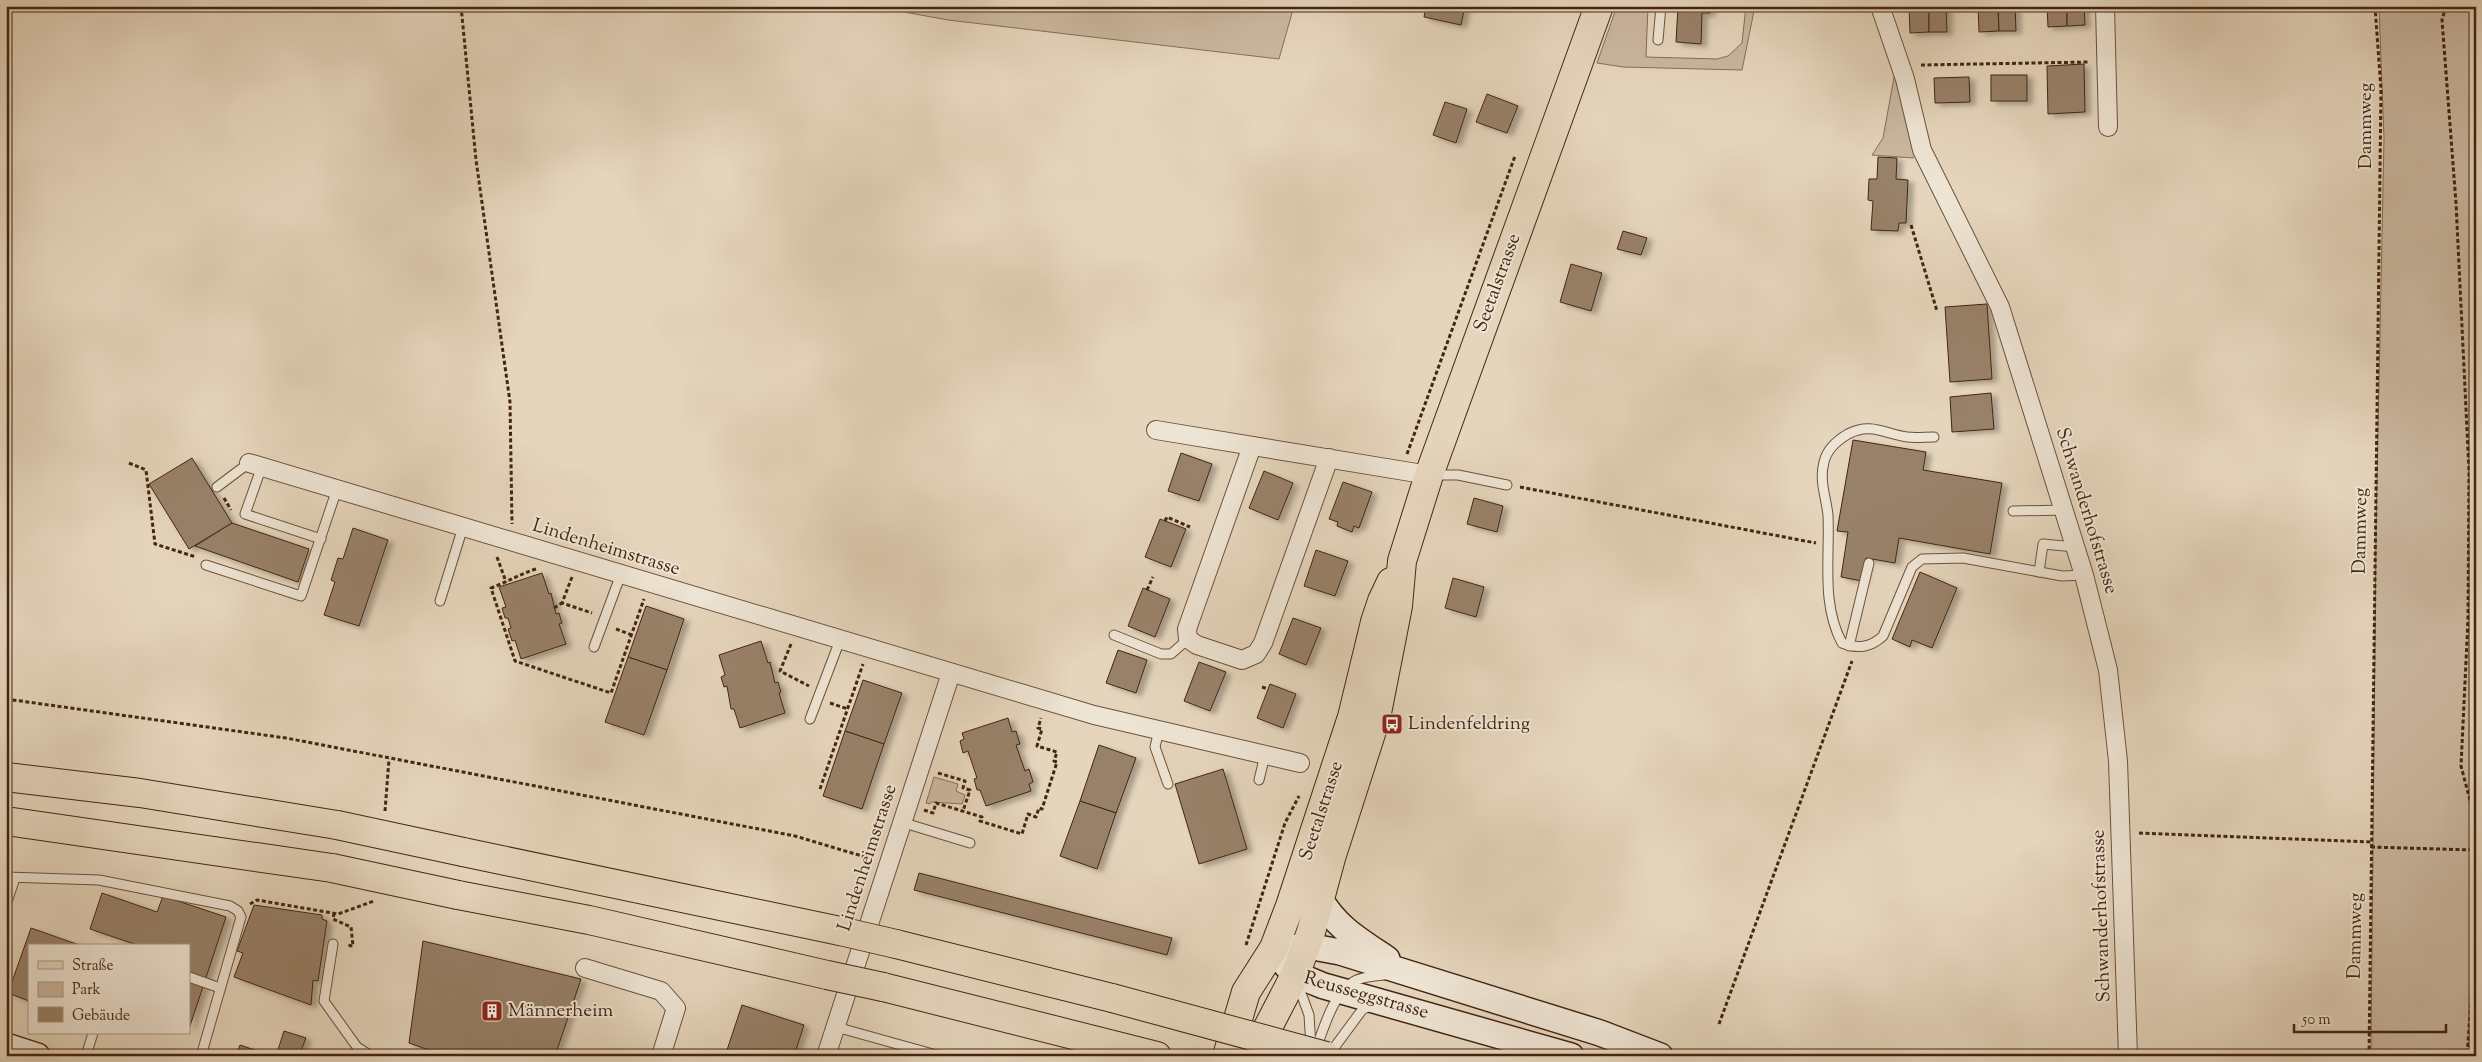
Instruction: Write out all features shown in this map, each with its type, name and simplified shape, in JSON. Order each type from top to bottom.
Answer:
[{"type":"main road","name":"Seetalstrasse","points":[[1227,1056],[1246,992],[1274,948],[1290,906],[1352,717],[1382,600],[1402,561],[1428,475],[1599,6]]},
{"type":"main road","name":"Seetalstrasse","points":[[1257,1056],[1266,1031],[1295,975],[1305,948],[1330,858],[1376,718],[1398,606],[1402,561]]},
{"type":"main road","points":[[6,777],[140,793],[337,825],[840,931],[1112,998],[1327,1056]]},
{"type":"main road","points":[[6,821],[332,868],[589,920],[883,987],[1157,1056]]},
{"type":"main road","name":"Reusseggstrasse","points":[[1320,899],[1333,920],[1341,928],[1407,973]]},
{"type":"main road","name":"Reusseggstrasse","points":[[1571,1056],[1344,991],[1295,975],[1283,964],[1274,948],[1305,948],[1340,952],[1600,1033],[1660,1056]]},
{"type":"main road","points":[[6,1046],[37,1056]]},
{"type":"street","name":"Schwanderhofstrasse","points":[[1880,6],[1900,65],[1922,150],[2000,307],[2084,575],[2108,670],[2118,761],[2128,1056]]},
{"type":"street","points":[[2105,6],[2108,127]]},
{"type":"street","points":[[1156,430],[1428,475]]},
{"type":"street","points":[[1252,446],[1187,629],[1188,639],[1197,645],[1242,660],[1256,654],[1278,603],[1329,458]]},
{"type":"street","name":"Lindenheimstrasse","points":[[255,464],[869,649],[1094,714],[1300,763]]},
{"type":"street","name":"Lindenheimstrasse","points":[[826,1056],[951,673]]},
{"type":"street","points":[[585,968],[660,991],[669,998],[676,1008],[661,1056]]},
{"type":"lane","points":[[1658,40],[1660,6]]},
{"type":"lane","points":[[1934,437],[1906,437],[1886,430],[1866,429],[1850,433],[1836,441],[1827,453],[1822,473],[1828,515],[1827,574],[1833,627],[1842,643],[1853,647],[1875,644],[1883,636],[1912,567],[1922,559],[1963,558],[2062,576],[2084,575]]},
{"type":"lane","points":[[255,464],[246,514],[321,539]]},
{"type":"lane","points":[[217,487],[255,464]]},
{"type":"lane","points":[[1428,475],[1458,475],[1507,485]]},
{"type":"lane","points":[[206,565],[301,596],[337,489]]},
{"type":"lane","points":[[2014,511],[2064,510]]},
{"type":"lane","points":[[440,601],[463,527]]},
{"type":"lane","points":[[2039,572],[2043,544],[2075,547]]},
{"type":"lane","points":[[1853,647],[1869,563]]},
{"type":"lane","points":[[594,647],[620,574]]},
{"type":"lane","points":[[1114,635],[1161,654],[1171,654],[1188,639]]},
{"type":"lane","points":[[810,719],[840,640]]},
{"type":"lane","points":[[1159,730],[1155,747],[1168,784]]},
{"type":"lane","points":[[1259,780],[1265,755]]},
{"type":"lane","points":[[901,822],[970,843]]},
{"type":"lane","points":[[6,905],[11,878],[99,880],[230,906],[238,911],[241,917],[201,1056]]},
{"type":"lane","points":[[333,944],[324,1001],[357,1047],[371,1056]]},
{"type":"lane","points":[[1312,1056],[1329,1016],[1344,991],[1354,982],[1362,978],[1407,973]]},
{"type":"lane","points":[[1295,975],[1309,1015],[1312,1056]]},
{"type":"lane","points":[[190,977],[220,988]]},
{"type":"lane","points":[[1327,1056],[1362,1010],[1379,1000]]},
{"type":"lane","points":[[836,1027],[940,1056]]},
{"type":"lane","points":[[86,1056],[93,1034]]},
{"type":"path","points":[[460,6],[476,160],[510,402],[505,540],[494,548],[506,582]]},
{"type":"path","name":"Dammweg","points":[[2369,1056],[2381,90],[2375,6]]},
{"type":"path","points":[[2446,6],[2442,20],[2456,203],[2469,471],[2468,620],[2460,766],[2472,808],[2473,972],[2467,1056]]},
{"type":"path","points":[[1900,65],[2106,61]]},
{"type":"path","points":[[1401,470],[1515,156]]},
{"type":"path","points":[[1911,225],[1937,311]]},
{"type":"path","points":[[129,464],[146,470],[155,544],[198,558],[206,565]]},
{"type":"path","points":[[1507,485],[1827,546]]},
{"type":"path","points":[[217,487],[234,516],[246,514]]},
{"type":"path","points":[[1165,521],[1167,517],[1190,527]]},
{"type":"path","points":[[548,553],[544,566],[515,576],[491,588],[515,661],[611,693],[650,583]]},
{"type":"path","points":[[554,608],[562,603],[577,561]]},
{"type":"path","points":[[1147,590],[1153,577]]},
{"type":"path","points":[[562,603],[604,617]]},
{"type":"path","points":[[797,627],[780,671],[820,692]]},
{"type":"path","points":[[1719,1024],[1853,647]]},
{"type":"path","points":[[820,789],[869,649]]},
{"type":"path","points":[[1262,687],[1268,689]]},
{"type":"path","points":[[6,699],[286,738],[796,836],[888,864]]},
{"type":"path","points":[[921,810],[933,813],[936,803],[982,817],[980,821],[1022,834],[1028,814],[1036,817],[1039,808],[1042,809],[1057,762],[1054,761],[1057,752],[1037,746],[1042,729],[1038,728],[1043,713]]},
{"type":"path","points":[[933,771],[965,781],[962,788],[970,790],[963,811]]},
{"type":"path","points":[[2121,832],[2371,842]]},
{"type":"path","points":[[2371,847],[2473,850]]},
{"type":"path","points":[[334,913],[333,919],[351,927],[353,946],[350,946]]},
{"type":"green space","points":[[871,6],[1294,6],[1279,59],[948,20]]},
{"type":"green space","points":[[1617,6],[1648,6],[1646,57],[1717,59],[1728,56],[1742,43],[1746,6],[1755,6],[1742,70],[1623,67],[1597,63]]},
{"type":"green space","points":[[2379,6],[2476,6],[2476,1056],[2371,1056],[2376,529],[2384,138]]},
{"type":"green space","points":[[1895,72],[1917,154],[1913,158],[1872,155],[1883,138]]},
{"type":"green space","points":[[934,777],[958,784],[956,791],[965,795],[962,804],[926,803]]},
{"type":"building","points":[[1426,6],[1465,6],[1461,25],[1424,17]]},
{"type":"building","points":[[1678,6],[1710,6],[1710,13],[1702,13],[1701,44],[1676,42]]},
{"type":"building","points":[[1909,6],[1929,6],[1929,32],[1910,33]]},
{"type":"building","points":[[1929,6],[1946,6],[1947,32],[1929,32]]},
{"type":"building","points":[[1978,6],[1998,6],[1999,31],[1979,32]]},
{"type":"building","points":[[1998,6],[2015,6],[2016,31],[1999,31]]},
{"type":"building","points":[[2047,6],[2067,6],[2067,26],[2048,27]]},
{"type":"building","points":[[2067,6],[2084,6],[2085,25],[2067,26]]},
{"type":"building","points":[[2084,64],[2085,112],[2048,114],[2047,66]]},
{"type":"building","points":[[1991,75],[2027,75],[2027,101],[1991,101]]},
{"type":"building","points":[[1969,77],[1970,102],[1935,103],[1934,78]]},
{"type":"building","points":[[1487,94],[1518,106],[1507,133],[1476,122]]},
{"type":"building","points":[[1445,102],[1467,109],[1456,143],[1433,135]]},
{"type":"building","points":[[1878,157],[1897,158],[1896,179],[1908,180],[1906,223],[1899,223],[1898,231],[1871,230],[1873,201],[1868,200],[1869,179],[1877,179]]},
{"type":"building","points":[[1623,231],[1647,238],[1641,255],[1617,249]]},
{"type":"building","points":[[1571,264],[1602,273],[1591,311],[1560,302]]},
{"type":"building","points":[[1987,304],[1992,379],[1950,382],[1945,307]]},
{"type":"building","points":[[1991,393],[1994,429],[1952,432],[1950,397]]},
{"type":"building","points":[[1853,440],[1926,452],[1923,470],[2002,483],[1990,554],[1899,538],[1895,563],[1866,558],[1862,581],[1841,577],[1848,532],[1837,531]]},
{"type":"building","points":[[1181,453],[1212,464],[1199,501],[1168,491]]},
{"type":"building","points":[[192,458],[232,523],[189,549],[149,484]]},
{"type":"building","points":[[1264,471],[1293,483],[1278,520],[1249,508]]},
{"type":"building","points":[[1343,482],[1372,492],[1359,528],[1354,526],[1352,532],[1337,526],[1338,522],[1329,519]]},
{"type":"building","points":[[1474,498],[1503,506],[1497,532],[1467,524]]},
{"type":"building","points":[[1160,519],[1186,529],[1171,567],[1145,557]]},
{"type":"building","points":[[232,523],[309,549],[298,582],[195,546]]},
{"type":"building","points":[[353,528],[388,540],[359,626],[324,615],[335,582],[331,580],[338,558],[343,559]]},
{"type":"building","points":[[1316,550],[1348,561],[1335,596],[1304,586]]},
{"type":"building","points":[[1920,572],[1957,588],[1932,648],[1912,640],[1910,647],[1892,639]]},
{"type":"building","points":[[542,573],[549,594],[551,593],[556,614],[559,613],[562,623],[559,624],[566,644],[521,659],[515,640],[512,641],[508,629],[511,628],[502,608],[506,607],[499,587]]},
{"type":"building","points":[[1453,578],[1484,587],[1476,617],[1445,608]]},
{"type":"building","points":[[1143,588],[1170,599],[1155,637],[1128,626]]},
{"type":"building","points":[[646,606],[684,619],[667,670],[628,657]]},
{"type":"building","points":[[1293,618],[1321,628],[1306,665],[1279,654]]},
{"type":"building","points":[[761,641],[768,663],[770,662],[775,683],[778,682],[785,713],[740,728],[734,709],[731,709],[727,686],[724,687],[721,677],[725,675],[719,655]]},
{"type":"building","points":[[1118,650],[1147,660],[1136,693],[1106,683]]},
{"type":"building","points":[[628,657],[667,670],[644,735],[605,722]]},
{"type":"building","points":[[1199,662],[1226,672],[1210,711],[1184,701]]},
{"type":"building","points":[[863,680],[902,693],[884,744],[845,731]]},
{"type":"building","points":[[1270,684],[1296,694],[1283,728],[1257,718]]},
{"type":"building","points":[[1008,718],[1012,732],[1016,731],[1020,744],[1016,745],[1025,771],[1029,769],[1033,782],[1029,784],[1031,791],[986,806],[980,790],[977,790],[974,779],[977,778],[968,751],[963,753],[960,741],[964,739],[962,733]]},
{"type":"building","points":[[845,731],[884,744],[862,809],[823,796]]},
{"type":"building","points":[[1099,745],[1136,758],[1116,813],[1080,801]]},
{"type":"building","points":[[1223,769],[1247,849],[1199,864],[1175,784]]},
{"type":"building","points":[[1080,801],[1116,813],[1097,869],[1060,856]]},
{"type":"building","points":[[919,873],[1172,938],[1167,955],[914,890]]},
{"type":"building","points":[[102,893],[157,912],[163,896],[226,917],[190,1026],[190,944],[134,944],[90,929]]},
{"type":"building","points":[[254,905],[322,915],[322,919],[327,921],[318,981],[313,980],[311,1005],[234,977],[243,953],[237,951]]},
{"type":"building","points":[[31,928],[76,944],[28,944],[28,1001],[8,993]]},
{"type":"building","name":"Männerheim","points":[[423,941],[581,979],[555,1056],[446,1056],[409,1043]]},
{"type":"building","points":[[742,1005],[804,1025],[794,1056],[725,1056]]},
{"type":"building","points":[[284,1031],[306,1038],[299,1056],[276,1056]]},
{"type":"building","points":[[240,1045],[272,1056],[236,1056]]},
{"type":"place","name":"Lindenfeldring","points":[[1392,724]]},
{"type":"place","name":"Männerheim","points":[[492,1011]]}]
